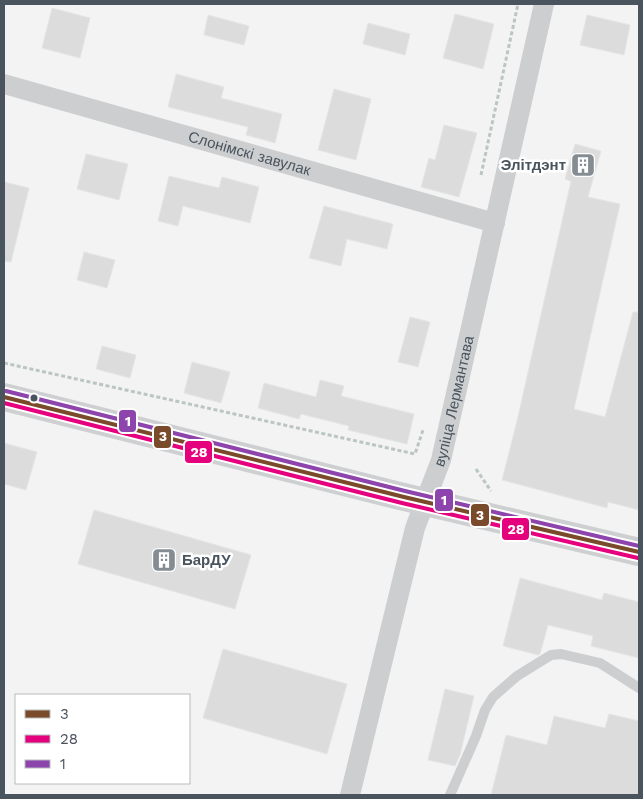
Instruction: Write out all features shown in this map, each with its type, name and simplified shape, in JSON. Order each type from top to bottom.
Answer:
[{"type":"main road","points":[[4,397],[426,502],[639,552]]},
{"type":"street","name":"вуліца Лермантава","points":[[350,795],[413,536],[441,460],[544,4]]},
{"type":"street","name":"Слонімскі завулак","points":[[4,84],[495,223]]},
{"type":"lane","points":[[450,795],[476,736],[485,710],[493,697],[517,676],[551,655],[561,654],[600,663],[639,688]]},
{"type":"path","points":[[4,363],[415,454]]},
{"type":"building","points":[[52,8],[90,18],[80,58],[42,48]]},
{"type":"building","points":[[455,14],[494,24],[483,69],[443,58]]},
{"type":"building","points":[[208,15],[249,26],[244,45],[204,35]]},
{"type":"building","points":[[587,15],[630,25],[624,55],[580,45]]},
{"type":"building","points":[[368,23],[410,34],[405,55],[363,44]]},
{"type":"building","points":[[176,74],[224,87],[221,98],[282,114],[275,143],[246,135],[248,127],[168,107]]},
{"type":"building","points":[[334,89],[371,99],[356,160],[318,150]]},
{"type":"building","points":[[444,125],[477,133],[459,197],[421,187],[429,158],[435,160]]},
{"type":"building","points":[[575,144],[601,151],[588,197],[620,204],[574,409],[605,417],[633,312],[639,312],[639,510],[608,502],[607,508],[502,480],[571,181],[565,179]]},
{"type":"building","points":[[86,154],[128,164],[119,200],[77,189]]},
{"type":"building","points":[[169,176],[219,188],[222,177],[259,187],[250,223],[183,206],[178,226],[158,221]]},
{"type":"building","points":[[4,182],[29,188],[11,262],[4,261]]},
{"type":"building","points":[[324,206],[393,224],[387,249],[347,239],[341,266],[309,258]]},
{"type":"building","points":[[84,252],[115,260],[107,288],[77,280]]},
{"type":"building","points":[[410,317],[430,322],[418,367],[398,362]]},
{"type":"building","points":[[102,346],[136,355],[130,378],[96,369]]},
{"type":"building","points":[[192,362],[230,372],[221,403],[184,393]]},
{"type":"building","points":[[320,380],[344,386],[341,396],[414,414],[407,444],[348,430],[349,426],[301,414],[299,419],[258,408],[264,383],[316,397]]},
{"type":"building","points":[[4,443],[37,452],[26,490],[4,484]]},
{"type":"building","name":"БарДУ","points":[[94,510],[251,555],[235,609],[78,564]]},
{"type":"building","points":[[520,578],[602,600],[604,593],[639,602],[639,658],[591,646],[593,636],[548,625],[540,654],[538,655],[503,646]]},
{"type":"building","points":[[223,649],[347,684],[327,754],[203,718]]},
{"type":"building","points":[[445,689],[474,696],[460,755],[455,766],[428,760]]},
{"type":"building","points":[[609,714],[639,721],[639,795],[491,795],[506,735],[547,745],[554,716],[605,728]]},
{"type":"transit line","name":"1","points":[[6,391],[405,491],[639,546]]},
{"type":"transit line","name":"3","points":[[4,397],[404,497],[639,552]]},
{"type":"transit line","name":"28","points":[[4,403],[402,503],[638,558]]},
{"type":"place","name":"Элітдэнт","points":[[583,165]]},
{"type":"place","name":"БарДУ","points":[[164,560]]}]
